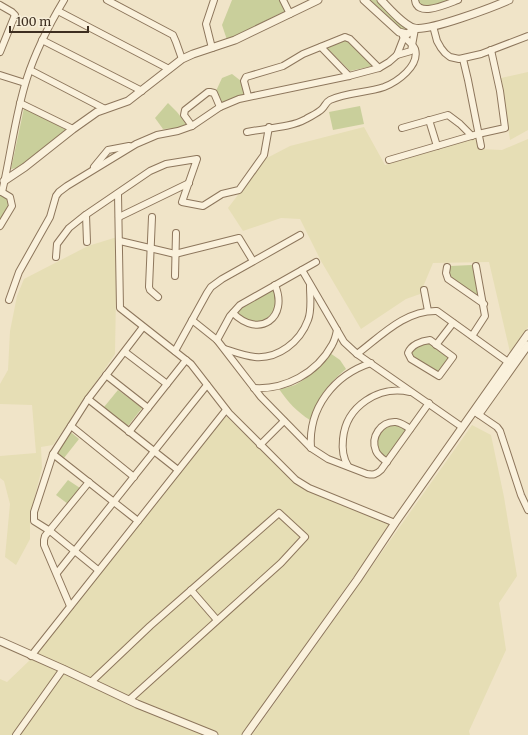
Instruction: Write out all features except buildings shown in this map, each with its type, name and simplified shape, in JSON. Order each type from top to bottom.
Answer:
[{"type":"street","points":[[1,223],[11,209],[12,203],[10,197],[1,192],[20,103],[30,70],[42,40],[64,0]]},
{"type":"street","points":[[107,0],[173,35],[182,60]]},
{"type":"street","points":[[212,48],[206,24],[214,0]]},
{"type":"street","points":[[283,0],[290,14]]},
{"type":"street","points":[[4,181],[97,112],[128,101],[169,69],[192,54],[234,40],[316,0]]},
{"type":"street","points":[[247,132],[284,126],[305,120],[322,109],[328,101],[345,95],[384,87],[395,81],[411,68],[415,55],[413,45],[364,0]]},
{"type":"street","points":[[381,0],[409,26],[415,29],[423,29],[469,15],[509,0]]},
{"type":"street","points":[[415,0],[418,7],[424,10],[458,0]]},
{"type":"street","points":[[0,6],[15,15],[2,40],[0,52]]},
{"type":"street","points":[[58,11],[169,69]]},
{"type":"street","points":[[433,26],[437,42],[445,53],[450,57],[463,59],[528,36]]},
{"type":"street","points":[[401,35],[407,34],[415,29]]},
{"type":"street","points":[[9,300],[19,272],[50,217],[56,196],[62,189],[89,172],[108,150],[136,144],[157,134],[178,131],[192,126],[220,107],[248,96],[349,76],[380,68],[397,56],[411,51],[415,29]]},
{"type":"street","points":[[397,56],[401,35]]},
{"type":"street","points":[[248,96],[244,81],[246,77],[281,67],[303,54],[342,38],[348,37],[380,68]]},
{"type":"street","points":[[42,40],[142,91]]},
{"type":"street","points":[[321,47],[349,76]]},
{"type":"street","points":[[389,160],[475,135],[502,129],[506,126],[491,50]]},
{"type":"street","points":[[463,59],[468,80],[475,135],[481,146]]},
{"type":"street","points":[[30,70],[105,109]]},
{"type":"street","points":[[0,75],[26,83]]},
{"type":"street","points":[[192,126],[184,115],[185,110],[208,92],[214,94],[220,107]]},
{"type":"street","points":[[20,103],[73,129]]},
{"type":"street","points":[[402,128],[448,115],[475,135]]},
{"type":"street","points":[[429,120],[437,146]]},
{"type":"street","points":[[56,257],[56,244],[69,228],[150,171],[166,164],[197,159],[182,202],[203,206],[222,194],[239,190],[264,155],[270,128]]},
{"type":"street","points":[[119,217],[189,183]]},
{"type":"street","points":[[118,194],[120,308],[191,364],[226,410],[296,480],[309,488],[395,523]]},
{"type":"street","points":[[86,215],[87,242]]},
{"type":"street","points":[[152,217],[149,287],[158,298]]},
{"type":"street","points":[[175,276],[176,233]]},
{"type":"street","points":[[175,351],[211,288],[222,279],[300,235]]},
{"type":"street","points":[[120,241],[175,254],[239,238],[253,261]]},
{"type":"street","points":[[217,340],[233,313],[245,302],[316,262]]},
{"type":"street","points":[[472,336],[485,316],[476,266]]},
{"type":"street","points":[[447,267],[446,273],[448,279],[484,304]]},
{"type":"street","points":[[302,270],[344,342],[357,354],[462,427]]},
{"type":"street","points":[[225,349],[239,354],[256,357],[273,355],[288,347],[301,335],[308,320],[310,284]]},
{"type":"street","points":[[233,313],[244,322],[251,325],[266,323],[272,319],[279,306],[275,285]]},
{"type":"street","points":[[424,290],[428,311]]},
{"type":"street","points":[[357,354],[404,319],[428,311],[437,311],[508,362]]},
{"type":"street","points":[[192,320],[217,340],[254,388],[311,448],[328,459],[372,475],[377,474],[381,470],[429,403]]},
{"type":"street","points":[[436,345],[453,323]]},
{"type":"street","points":[[98,570],[50,531],[34,521],[33,517],[53,454],[88,399],[143,327]]},
{"type":"street","points":[[254,388],[262,389],[277,387],[290,382],[315,367],[333,344],[337,330]]},
{"type":"street","points":[[476,413],[508,362],[527,339]]},
{"type":"street","points":[[246,735],[462,427],[476,413],[527,339]]},
{"type":"street","points":[[430,340],[436,345],[453,357],[439,376],[411,359],[408,353],[424,341],[430,340]]},
{"type":"street","points":[[125,352],[167,384]]},
{"type":"street","points":[[129,432],[186,360]]},
{"type":"street","points":[[311,448],[310,437],[313,423],[325,396],[345,375],[357,367],[371,363]]},
{"type":"street","points":[[106,375],[148,408]]},
{"type":"street","points":[[57,573],[207,385]]},
{"type":"street","points":[[348,466],[342,447],[344,431],[351,415],[362,402],[378,394],[394,390],[412,392]]},
{"type":"street","points":[[88,399],[178,470]]},
{"type":"street","points":[[31,656],[226,410]]},
{"type":"street","points":[[476,413],[497,427],[500,431],[521,495],[528,510]]},
{"type":"street","points":[[260,445],[284,421]]},
{"type":"street","points":[[387,462],[379,456],[375,450],[375,436],[378,430],[383,426],[396,422],[410,429]]},
{"type":"street","points":[[71,426],[134,477]]},
{"type":"street","points":[[53,454],[138,521]]},
{"type":"street","points":[[70,606],[44,545],[45,536],[89,482]]},
{"type":"street","points":[[91,682],[150,626],[279,512],[305,537],[281,563],[129,700]]},
{"type":"street","points":[[191,590],[217,620]]},
{"type":"street","points":[[0,641],[129,700],[214,735]]},
{"type":"street","points":[[16,735],[63,669]]},
{"type":"shaded area","points":[[528,72],[528,130],[510,140],[501,78]]},
{"type":"shaded area","points":[[364,127],[385,165],[476,138],[480,149],[502,150],[528,139],[528,327],[510,352],[489,262],[433,263],[420,294],[406,299],[361,329],[321,261],[300,219],[281,218],[243,231],[228,208],[265,159],[290,146]]},
{"type":"shaded area","points":[[117,237],[115,354],[53,445],[41,447],[42,468],[30,516],[30,539],[16,565],[5,557],[10,504],[4,481],[0,478],[0,456],[36,453],[32,405],[0,404],[0,384],[8,370],[10,331],[17,296],[24,279],[88,246]]},
{"type":"shaded area","points":[[226,416],[297,485],[390,525],[242,735],[0,735],[0,679],[7,682],[31,659]]},
{"type":"shaded area","points":[[472,425],[491,435],[504,497],[517,576],[499,603],[506,650],[469,731],[470,735],[252,735]]},
{"type":"green space","points":[[232,0],[280,0],[285,11],[227,40],[222,25]]},
{"type":"green space","points":[[370,0],[377,0],[406,27],[406,30],[403,31]]},
{"type":"green space","points":[[418,0],[451,0],[438,5],[426,6],[417,2]]},
{"type":"green space","points":[[346,40],[373,66],[350,71],[327,48]]},
{"type":"green space","points":[[232,74],[241,81],[244,94],[222,103],[216,91],[222,78]]},
{"type":"green space","points":[[168,103],[187,125],[179,128],[163,129],[155,118]]},
{"type":"green space","points":[[360,106],[364,124],[333,130],[329,112]]},
{"type":"green space","points":[[24,108],[67,130],[23,165],[11,169]]},
{"type":"green space","points":[[0,194],[8,199],[10,206],[3,219],[0,218]]},
{"type":"green space","points":[[472,265],[479,297],[449,276],[450,266]]},
{"type":"green space","points":[[273,290],[275,299],[274,308],[266,319],[259,322],[252,322],[238,312],[244,305]]},
{"type":"green space","points":[[429,342],[450,357],[438,375],[411,355],[411,350]]},
{"type":"green space","points":[[330,353],[340,360],[346,369],[324,392],[310,420],[293,406],[279,389],[295,385],[305,379],[319,367]]},
{"type":"green space","points":[[118,390],[142,408],[128,426],[104,407]]},
{"type":"green space","points":[[396,425],[406,430],[385,458],[380,453],[378,448],[377,438],[384,429],[389,426]]},
{"type":"green space","points":[[67,429],[79,439],[64,458],[54,450]]},
{"type":"green space","points":[[68,480],[80,488],[68,504],[56,495]]}]
